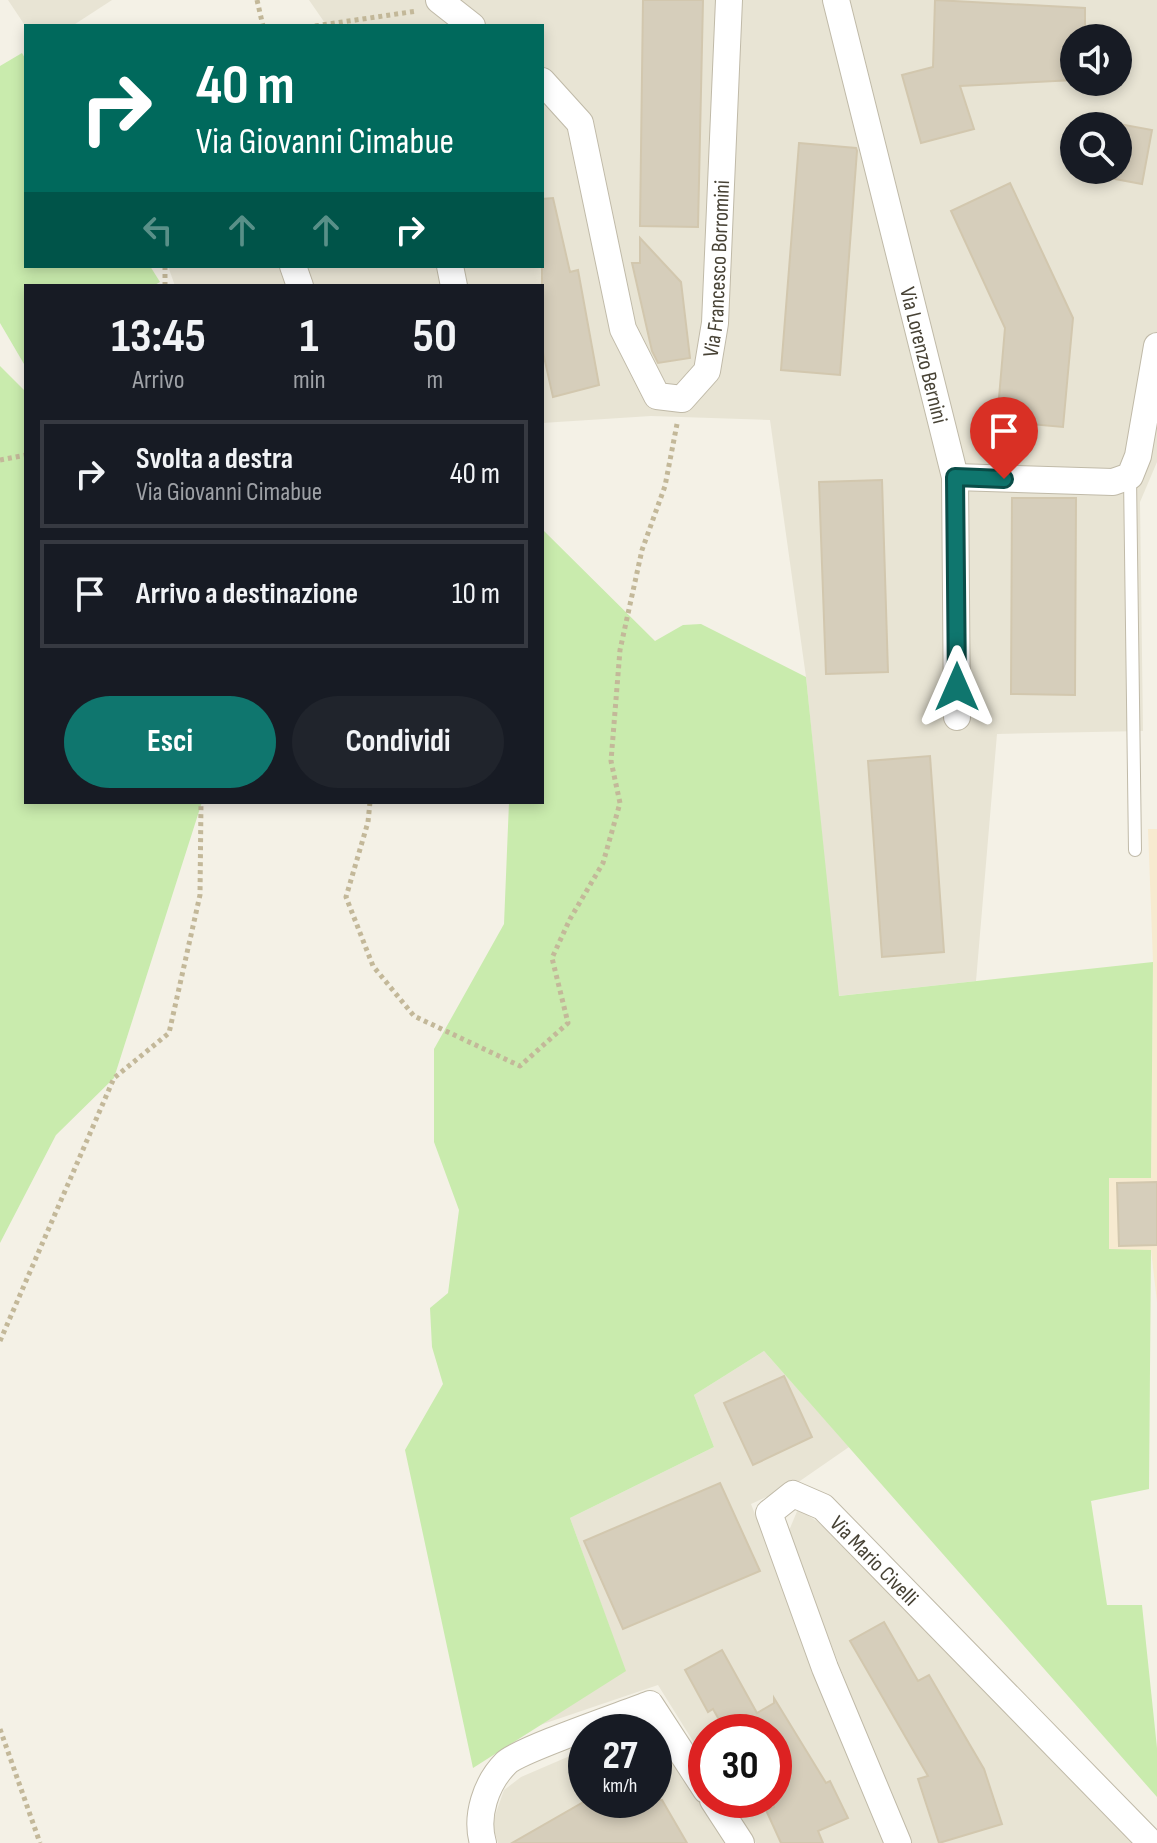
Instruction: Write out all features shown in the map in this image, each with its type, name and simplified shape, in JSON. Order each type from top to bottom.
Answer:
[{"type":"street","name":"Via Francesco Borromini","points":[[682,399],[707,371],[715,323],[729,0]]},
{"type":"street","name":"Via Lorenzo Bernini","points":[[836,0],[955,477],[957,717]]},
{"type":"street","points":[[441,3],[469,24]]},
{"type":"street","points":[[544,83],[580,123],[623,329],[657,396],[682,399]]},
{"type":"street","points":[[955,477],[1113,482],[1130,476],[1138,456],[1157,346]]},
{"type":"street","name":"Via Mario Civelli","points":[[898,1843],[825,1668],[769,1513],[793,1494],[823,1507],[1151,1843]]},
{"type":"street","points":[[483,1843],[479,1830],[487,1788],[508,1761],[650,1704],[688,1762]]},
{"type":"street","points":[[725,1818],[741,1843]]},
{"type":"lane","points":[[1130,476],[1135,850]]},
{"type":"path","points":[[257,0],[263,24]]},
{"type":"path","points":[[331,24],[404,15],[441,3]]},
{"type":"path","points":[[370,804],[368,822],[346,897],[373,966],[414,1016],[520,1066],[568,1023],[552,958],[570,919],[603,863],[620,803],[611,761],[620,650],[642,550],[665,486],[682,399]]},
{"type":"path","points":[[0,460],[24,455]]},
{"type":"path","points":[[0,1341],[114,1078],[169,1033],[200,895],[201,804]]},
{"type":"path","points":[[0,1729],[40,1843]]},
{"type":"shaded area","points":[[8,0],[112,0],[75,24],[24,24]]},
{"type":"shaded area","points":[[309,0],[1157,0],[1157,462],[1140,502],[1143,731],[997,734],[976,981],[838,996],[806,677],[770,420],[651,416],[544,423],[544,284],[174,284],[169,268],[544,268],[544,24],[326,24]]},
{"type":"shaded area","points":[[1148,829],[1157,829],[1157,1302],[1151,1250],[1109,1250],[1109,1178],[1151,1178],[1153,962]]},
{"type":"shaded area","points":[[764,1351],[849,1447],[797,1483],[751,1504],[884,1843],[756,1843],[740,1818],[792,1818],[792,1714],[688,1714],[688,1733],[658,1685],[540,1725],[625,1670],[570,1518],[714,1447],[694,1395]]},
{"type":"shaded area","points":[[798,1509],[818,1522],[1134,1843],[908,1843],[788,1533]]},
{"type":"shaded area","points":[[672,1749],[688,1775],[688,1818],[714,1818],[729,1843],[498,1843],[492,1824],[504,1790],[521,1777],[568,1757],[568,1818],[672,1818]]},
{"type":"green space","points":[[22,53],[24,56],[24,268],[151,268],[160,282],[24,284],[24,364],[0,323],[0,66]]},
{"type":"green space","points":[[0,366],[24,390],[24,804],[201,804],[114,1078],[56,1135],[0,1243]]},
{"type":"green space","points":[[544,531],[655,641],[683,625],[701,624],[806,677],[839,996],[1153,962],[1151,1178],[1109,1178],[1109,1249],[1151,1250],[1149,1489],[1091,1501],[1107,1605],[1142,1605],[1157,1748],[1157,1797],[764,1351],[694,1395],[714,1447],[570,1518],[626,1671],[473,1768],[405,1450],[443,1384],[432,1347],[430,1308],[448,1293],[459,1210],[434,1142],[434,1049],[504,924],[509,804],[544,804]]},
{"type":"building","points":[[643,0],[703,0],[698,227],[640,226]]},
{"type":"building","points":[[935,0],[1085,8],[1085,24],[1060,24],[1060,81],[960,86],[974,129],[921,143],[902,75],[933,67]]},
{"type":"building","points":[[1132,126],[1152,130],[1142,184],[1132,182]]},
{"type":"building","points":[[799,143],[856,148],[857,151],[840,375],[781,370]]},
{"type":"building","points":[[1010,183],[1073,318],[1063,427],[997,421],[1005,328],[951,211]]},
{"type":"building","points":[[553,198],[570,272],[578,270],[599,385],[553,397],[544,357],[544,199]]},
{"type":"building","points":[[640,238],[681,282],[690,358],[658,363],[652,351],[632,263],[640,263]]},
{"type":"building","points":[[882,480],[888,672],[826,674],[819,482]]},
{"type":"building","points":[[1012,498],[1076,498],[1075,695],[1011,694]]},
{"type":"building","points":[[930,756],[944,952],[882,957],[868,761]]},
{"type":"building","points":[[1157,1182],[1157,1245],[1119,1246],[1117,1183]]},
{"type":"building","points":[[784,1376],[812,1437],[753,1465],[724,1403]]},
{"type":"building","points":[[720,1483],[760,1571],[623,1629],[584,1541]]},
{"type":"building","points":[[884,1622],[918,1681],[929,1675],[984,1769],[1002,1824],[939,1843],[918,1779],[928,1776],[850,1641]]},
{"type":"building","points":[[722,1650],[757,1713],[774,1703],[774,1698],[784,1714],[716,1714],[713,1709],[708,1712],[685,1670]]},
{"type":"building","points":[[792,1727],[826,1783],[830,1781],[848,1818],[818,1831],[823,1843],[781,1843],[770,1818],[792,1818]]},
{"type":"building","points":[[568,1811],[568,1818],[672,1817],[687,1843],[512,1843]]},
{"type":"route","points":[[957,687],[955,477],[1004,479]]}]
